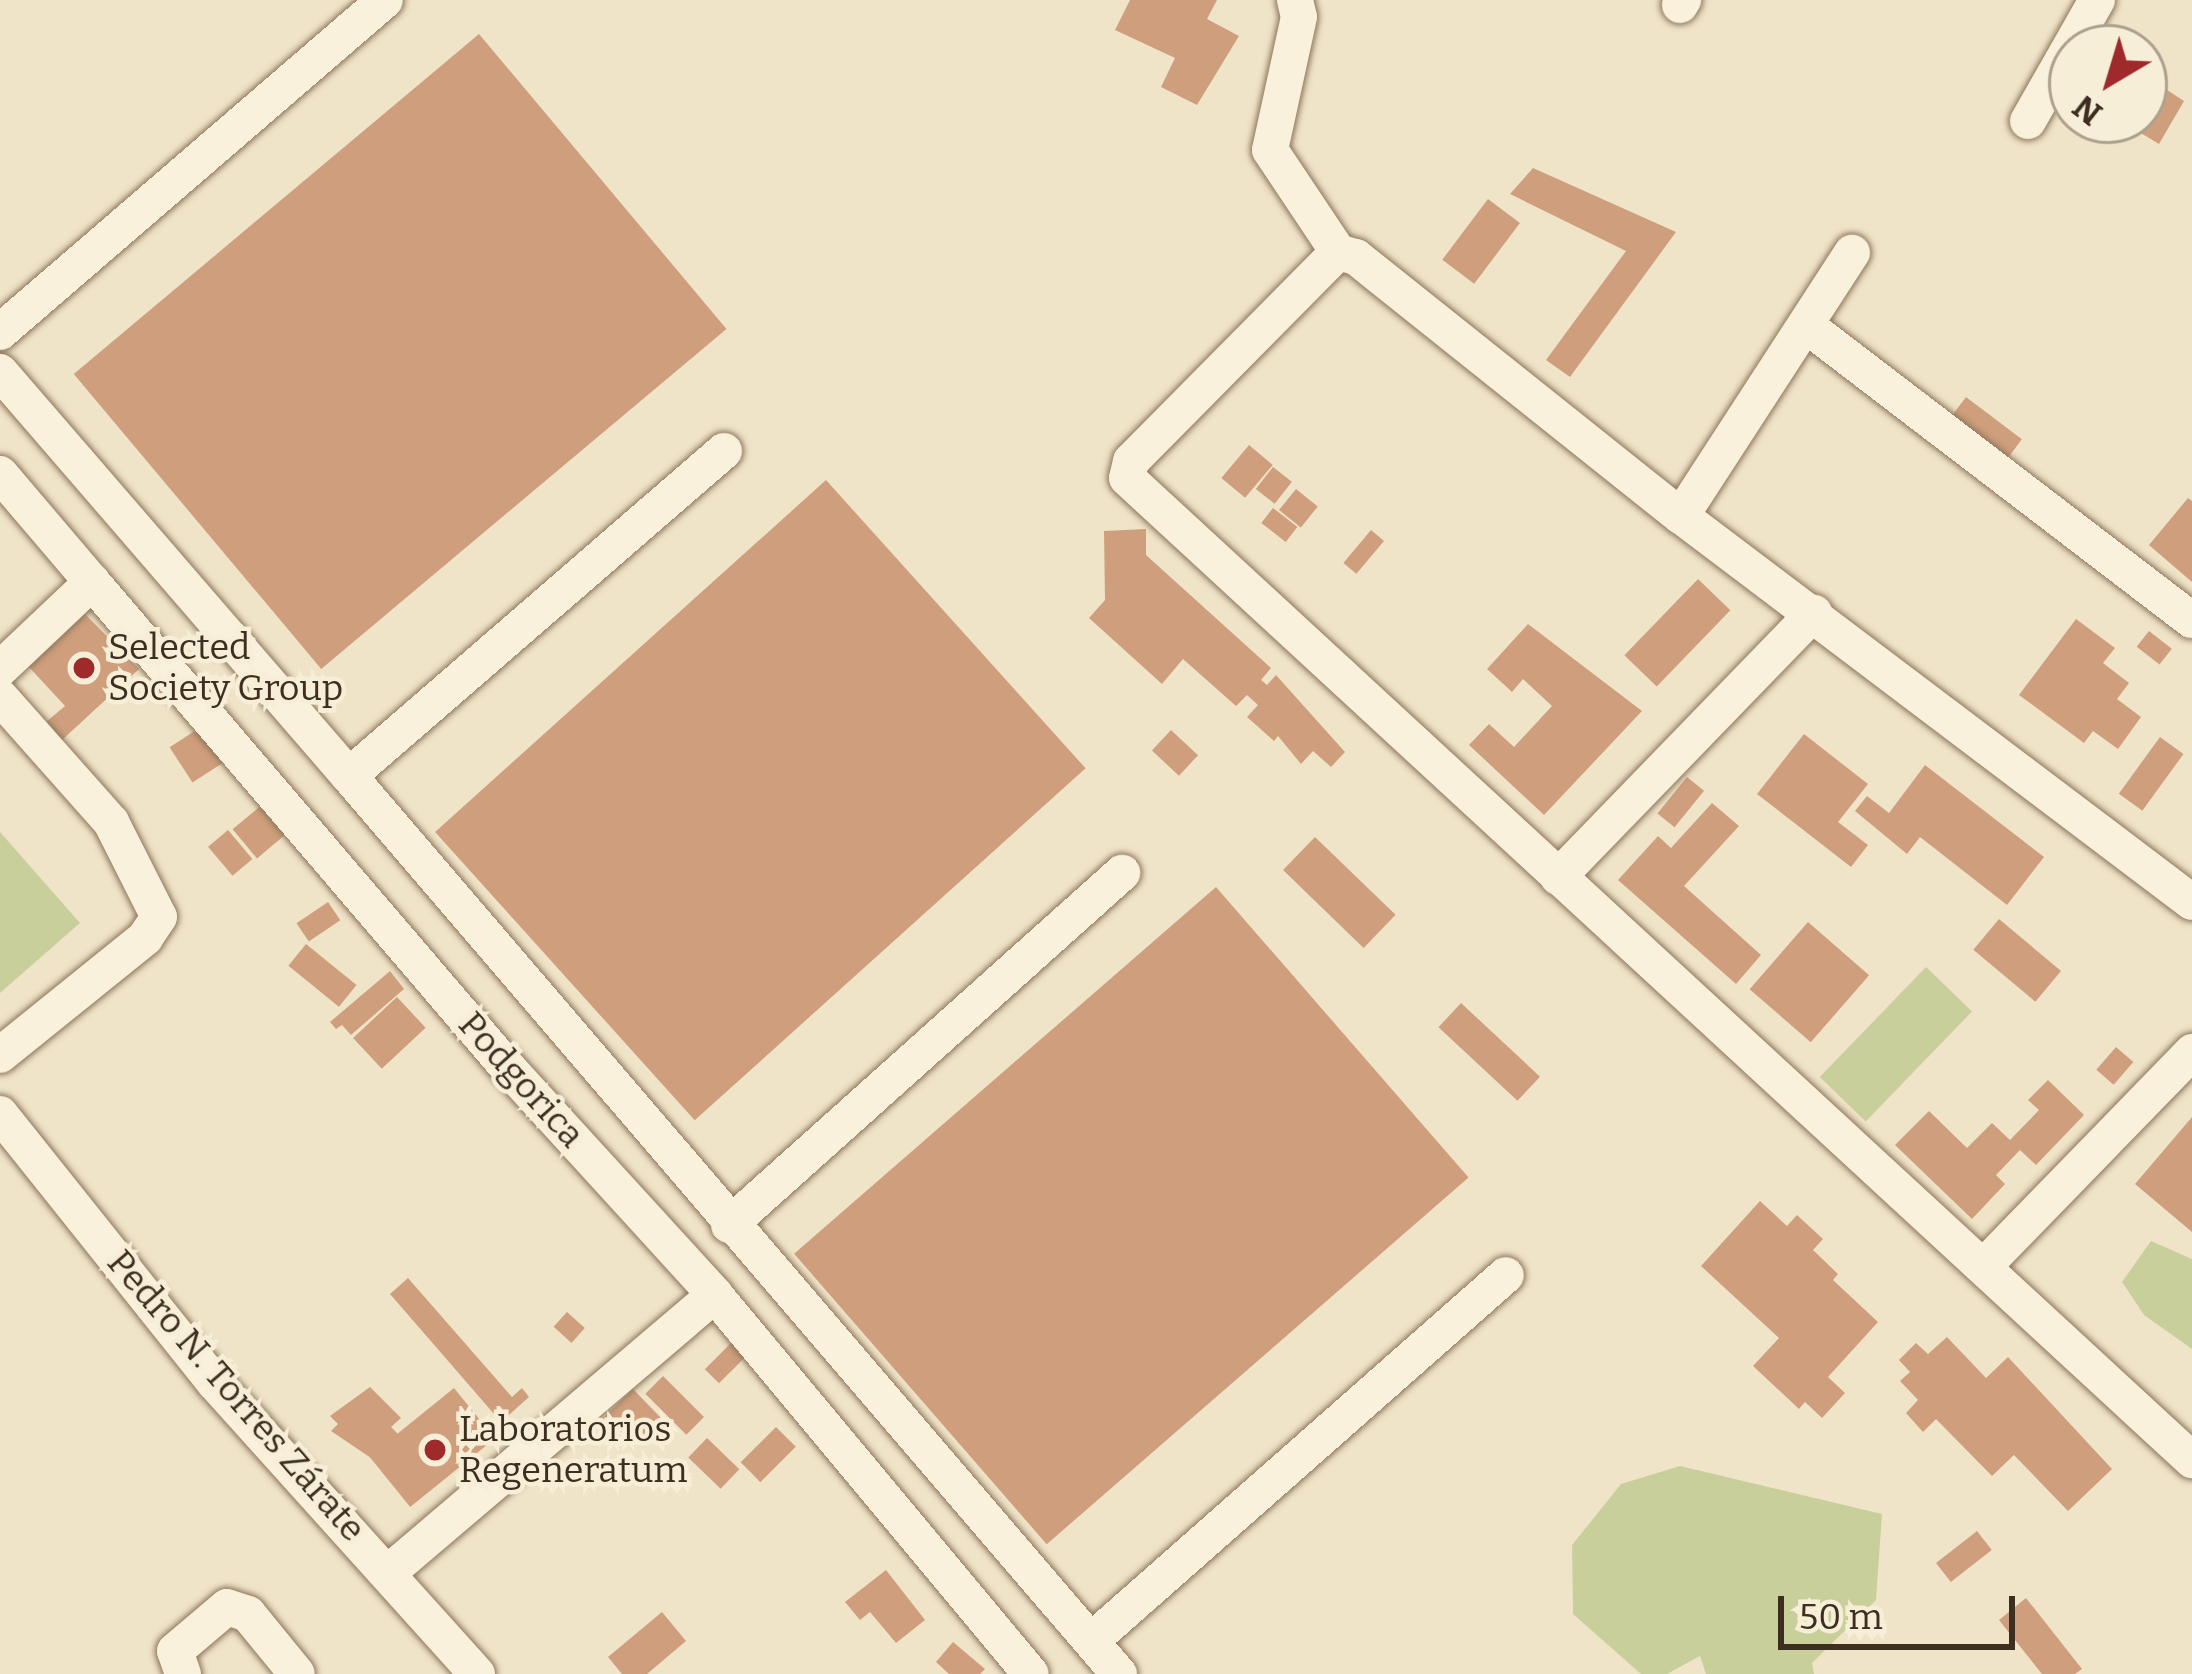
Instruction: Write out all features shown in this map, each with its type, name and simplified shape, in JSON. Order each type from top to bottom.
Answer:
[{"type":"street","points":[[0,332],[385,0]]},
{"type":"street","points":[[1295,0],[1299,17],[1270,151],[1339,252],[1356,257],[1681,516],[2192,902]]},
{"type":"street","points":[[2028,121],[2097,0]]},
{"type":"street","points":[[1339,252],[1125,473],[1558,877],[1986,1264],[2192,1460]]},
{"type":"street","points":[[1681,516],[1852,253]]},
{"type":"street","points":[[1807,326],[2192,620]]},
{"type":"street","points":[[0,372],[1119,1674]]},
{"type":"street","points":[[349,776],[724,452]]},
{"type":"street","name":"Podgorica","points":[[0,474],[508,1068],[715,1295],[1031,1674]]},
{"type":"street","points":[[0,669],[92,582]]},
{"type":"street","points":[[1558,877],[1814,613]]},
{"type":"street","points":[[0,697],[111,822],[159,917],[145,938],[0,1055]]},
{"type":"street","points":[[729,1225],[1122,873]]},
{"type":"street","points":[[1986,1264],[2192,1052]]},
{"type":"street","name":"Pedro N. Torres Zárate","points":[[0,1114],[214,1382],[477,1674]]},
{"type":"street","points":[[1091,1641],[1506,1275]]},
{"type":"street","points":[[389,1572],[715,1295]]},
{"type":"street","points":[[183,1674],[175,1651],[227,1607],[248,1614],[297,1674]]},
{"type":"green space","points":[[0,832],[80,923],[0,993]]},
{"type":"green space","points":[[1926,967],[1972,1011],[1866,1122],[1820,1077]]},
{"type":"green space","points":[[2151,1241],[2192,1259],[2192,1349],[2144,1315],[2122,1282]]},
{"type":"green space","points":[[1680,1466],[1882,1514],[1876,1600],[1812,1663],[1814,1674],[1706,1674],[1700,1656],[1667,1674],[1641,1674],[1573,1614],[1572,1545],[1621,1484]]},
{"type":"building","points":[[1130,0],[1217,0],[1207,19],[1239,36],[1197,105],[1161,87],[1175,58],[1115,30]]},
{"type":"building","points":[[479,34],[726,329],[321,669],[74,374]]},
{"type":"building","points":[[2168,91],[2184,101],[2168,129]]},
{"type":"building","points":[[1533,168],[1676,232],[1570,377],[1546,360],[1626,251],[1510,194]]},
{"type":"building","points":[[1488,199],[1520,223],[1474,284],[1442,260]]},
{"type":"building","points":[[1966,397],[2022,439],[2006,460],[1950,418]]},
{"type":"building","points":[[1249,445],[1273,465],[1245,498],[1221,478]]},
{"type":"building","points":[[1273,467],[1292,482],[1275,504],[1256,489]]},
{"type":"building","points":[[826,480],[1086,768],[695,1120],[435,832]]},
{"type":"building","points":[[1296,489],[1318,507],[1301,528],[1279,510]]},
{"type":"building","points":[[2188,498],[2192,501],[2192,582],[2149,545]]},
{"type":"building","points":[[1273,508],[1297,527],[1286,542],[1261,523]]},
{"type":"building","points":[[1146,529],[1146,555],[1271,668],[1261,680],[1267,685],[1276,675],[1345,752],[1331,767],[1313,751],[1301,764],[1278,736],[1274,741],[1247,717],[1258,705],[1247,695],[1236,706],[1183,659],[1162,684],[1089,618],[1105,600],[1104,531]]},
{"type":"building","points":[[1371,530],[1384,541],[1356,574],[1343,563]]},
{"type":"building","points":[[1698,579],[1730,610],[1657,687],[1624,655]]},
{"type":"building","name":"Selected Society Group","points":[[85,614],[139,669],[62,740],[46,722],[65,706],[29,667]]},
{"type":"building","points":[[2076,619],[2115,648],[2103,663],[2129,683],[2117,699],[2141,717],[2118,749],[2093,731],[2084,743],[2019,695]]},
{"type":"building","points":[[1528,624],[1642,711],[1544,815],[1469,745],[1489,724],[1514,747],[1552,706],[1523,679],[1512,692],[1487,669]]},
{"type":"building","points":[[2149,631],[2172,649],[2160,665],[2137,647]]},
{"type":"building","points":[[204,725],[227,760],[192,783],[170,747]]},
{"type":"building","points":[[1171,730],[1198,755],[1179,776],[1152,750]]},
{"type":"building","points":[[1804,734],[1868,784],[1838,822],[1868,845],[1851,867],[1757,794]]},
{"type":"building","points":[[2160,737],[2183,754],[2142,811],[2119,794]]},
{"type":"building","points":[[1925,765],[2044,857],[2007,905],[1920,837],[1907,854],[1855,811],[1867,796],[1889,813]]},
{"type":"building","points":[[1687,777],[1704,791],[1675,827],[1657,814]]},
{"type":"building","points":[[264,803],[288,832],[257,858],[233,829]]},
{"type":"building","points":[[1712,803],[1739,826],[1684,886],[1761,955],[1736,984],[1618,880],[1658,836],[1671,848]]},
{"type":"building","points":[[228,830],[252,859],[233,876],[208,847]]},
{"type":"building","points":[[1315,837],[1396,915],[1364,948],[1283,870]]},
{"type":"building","points":[[1216,887],[1469,1178],[1047,1544],[794,1254]]},
{"type":"building","points":[[328,902],[340,920],[309,941],[296,923]]},
{"type":"building","points":[[1999,919],[2061,971],[2035,1002],[1973,950]]},
{"type":"building","points":[[1808,922],[1869,975],[1811,1042],[1750,989]]},
{"type":"building","points":[[306,944],[357,985],[339,1007],[288,966]]},
{"type":"building","points":[[390,971],[404,989],[351,1035],[342,1025],[336,1029],[330,1022]]},
{"type":"building","points":[[397,997],[426,1028],[382,1069],[353,1038]]},
{"type":"building","points":[[1461,1003],[1540,1077],[1517,1101],[1438,1027]]},
{"type":"building","points":[[2116,1047],[2133,1062],[2114,1085],[2096,1070]]},
{"type":"building","points":[[2048,1080],[2084,1115],[2036,1165],[2020,1150],[1996,1175],[2005,1184],[1972,1219],[1895,1145],[1929,1111],[1967,1148],[1992,1123],[2010,1140],[2039,1110],[2028,1100]]},
{"type":"building","points":[[2192,1117],[2192,1232],[2135,1184]]},
{"type":"building","points":[[1760,1201],[1787,1226],[1797,1215],[1823,1239],[1813,1250],[1838,1274],[1833,1280],[1878,1322],[1828,1377],[1845,1393],[1822,1418],[1805,1402],[1799,1409],[1753,1366],[1779,1338],[1701,1266]]},
{"type":"building","points":[[408,1278],[512,1397],[522,1388],[529,1397],[501,1422],[390,1294]]},
{"type":"building","points":[[567,1312],[585,1328],[571,1343],[554,1327]]},
{"type":"building","points":[[1947,1337],[1986,1378],[2008,1357],[2112,1469],[2068,1511],[2014,1455],[1992,1476],[1936,1419],[1923,1432],[1906,1413],[1918,1400],[1900,1381],[1910,1372],[1899,1360],[1916,1343],[1928,1354]]},
{"type":"building","points":[[731,1343],[745,1357],[719,1383],[705,1369]]},
{"type":"building","points":[[663,1376],[704,1417],[686,1435],[645,1394]]},
{"type":"building","points":[[370,1387],[401,1418],[391,1427],[399,1435],[374,1460],[331,1431],[338,1424],[330,1416]]},
{"type":"building","name":"Laboratorios Regeneratum","points":[[454,1388],[495,1439],[410,1507],[369,1457]]},
{"type":"building","points":[[633,1389],[662,1419],[632,1448],[603,1418]]},
{"type":"building","points":[[776,1427],[796,1447],[760,1482],[741,1462]]},
{"type":"building","points":[[707,1438],[739,1469],[721,1489],[688,1457]]},
{"type":"building","points":[[1977,1531],[1992,1550],[1951,1582],[1936,1563]]},
{"type":"building","points":[[886,1570],[925,1620],[896,1643],[870,1612],[860,1620],[845,1602]]},
{"type":"building","points":[[2026,1598],[2082,1669],[2075,1674],[2042,1674],[1999,1620]]},
{"type":"building","points":[[662,1612],[686,1641],[647,1674],[622,1674],[608,1657]]},
{"type":"building","points":[[953,1642],[985,1669],[980,1674],[949,1674],[936,1662]]},
{"type":"place","name":"Selected Society Group","points":[[84,668]]},
{"type":"place","name":"Laboratorios Regeneratum","points":[[435,1450]]}]
